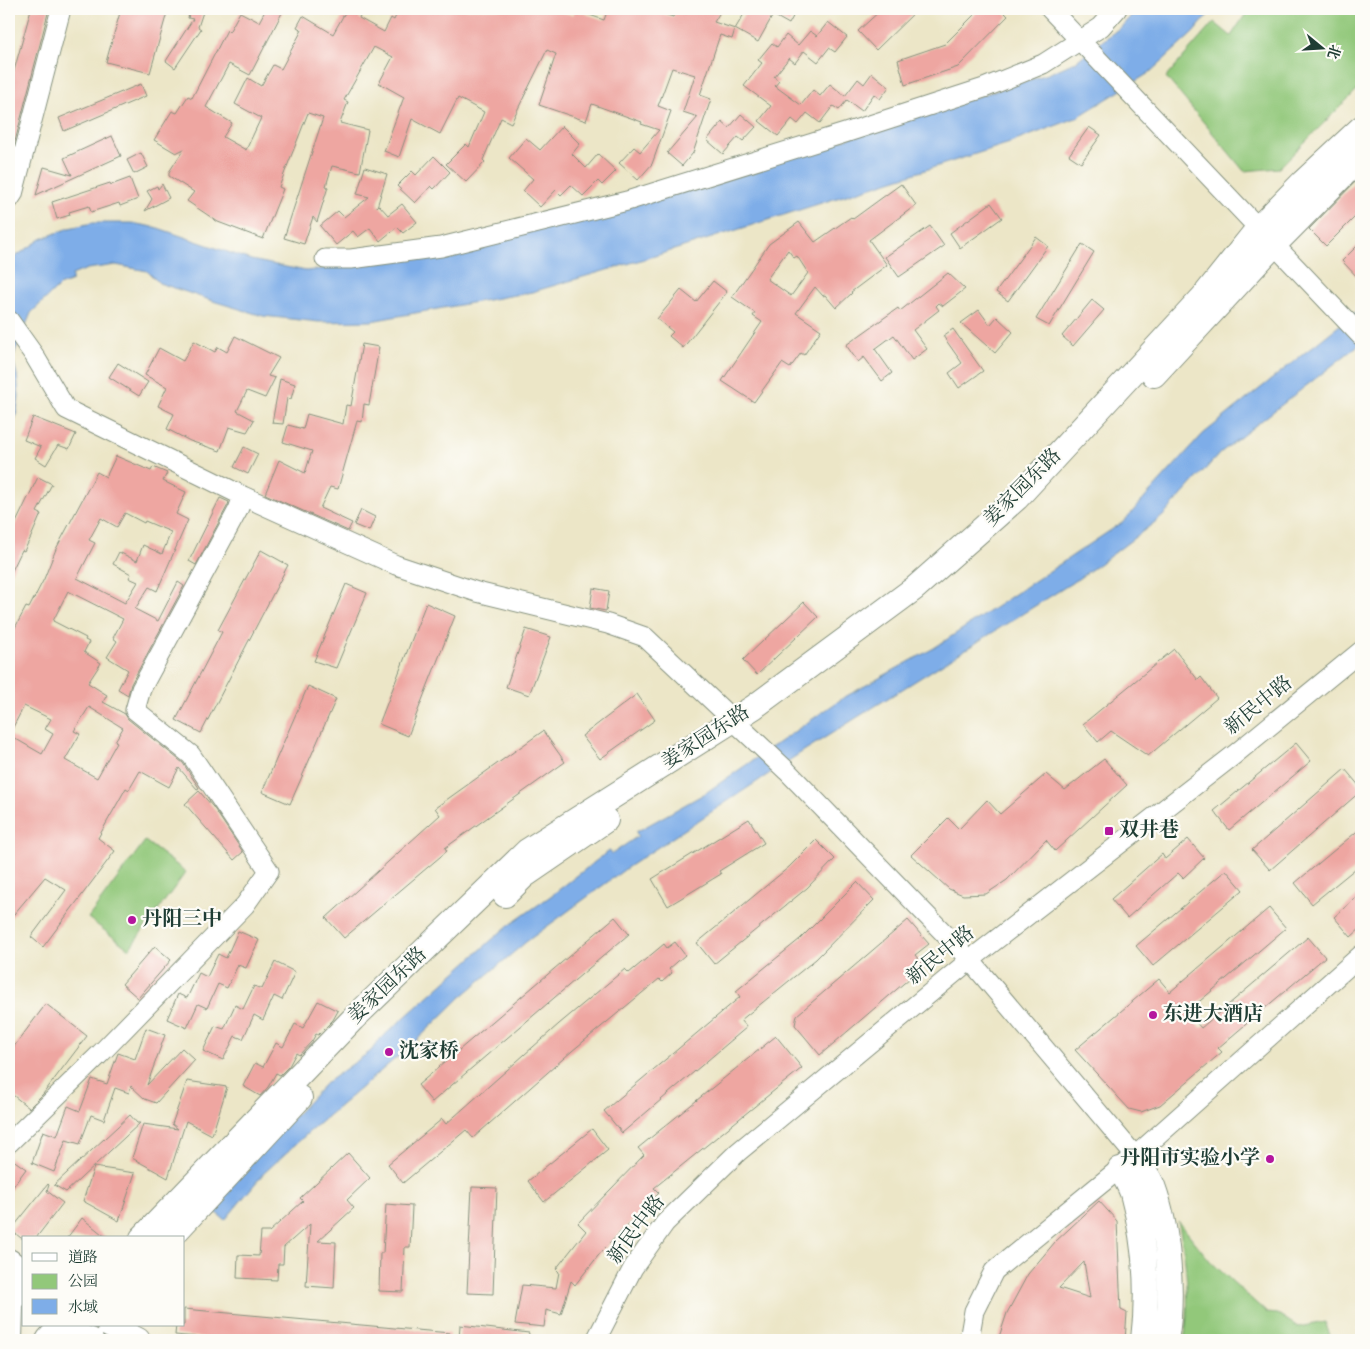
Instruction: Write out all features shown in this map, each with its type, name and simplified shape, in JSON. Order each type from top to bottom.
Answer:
[{"type":"main road","points":[[1267,236],[1303,182],[1361,128]]},
{"type":"main road","points":[[1267,236],[1361,157]]},
{"type":"main road","name":"姜家园东路","points":[[172,1236],[364,1027],[524,876],[745,731],[828,672],[1000,533],[1151,378],[1267,236]]},
{"type":"main road","name":"姜家园东路","points":[[144,1236],[353,1019],[527,851],[745,731]]},
{"type":"main road","points":[[1128,1162],[1145,1272],[1147,1308],[1143,1340]]},
{"type":"main road","points":[[1128,1162],[1152,1184],[1163,1218],[1168,1253],[1169,1295],[1166,1340]]},
{"type":"main road","points":[[9,1261],[22,1271]]},
{"type":"main road","points":[[9,1281],[22,1291]]},
{"type":"main road","points":[[9,1303],[10,1340]]},
{"type":"main road","points":[[110,1326],[138,1340]]},
{"type":"main road","points":[[48,1340],[75,1332]]},
{"type":"street","points":[[9,200],[13,194],[61,9]]},
{"type":"street","points":[[1050,9],[1361,336]]},
{"type":"street","points":[[324,260],[351,259],[441,247],[626,201],[984,88],[1084,46],[1117,9]]},
{"type":"street","points":[[9,320],[34,355],[66,409],[243,496],[396,565],[477,592],[608,624],[645,636],[787,771],[970,960],[1128,1162]]},
{"type":"street","points":[[9,1143],[245,905],[269,871],[191,755],[135,710],[141,689],[238,510],[243,496]]},
{"type":"street","name":"新民中路","points":[[596,1340],[633,1268],[665,1223],[738,1152],[970,960],[1234,755],[1361,651]]},
{"type":"street","points":[[969,1340],[974,1311],[994,1270],[1128,1162],[1360,958]]},
{"type":"green space","points":[[1249,9],[1361,9],[1361,86],[1279,168],[1244,171],[1166,77],[1214,22],[1231,36]]},
{"type":"green space","points":[[145,841],[186,872],[129,949],[88,918]]},
{"type":"green space","points":[[1178,1221],[1211,1262],[1267,1313],[1278,1314],[1298,1327],[1325,1322],[1332,1340],[1184,1340],[1187,1311],[1187,1280]]},
{"type":"water","points":[[1137,9],[1213,9],[1193,33],[1149,73],[1076,118],[1010,143],[658,255],[532,292],[371,321],[319,322],[263,316],[159,283],[147,271],[116,265],[87,269],[72,275],[72,281],[59,286],[31,313],[13,359],[19,396],[16,416],[9,437],[9,261],[41,239],[69,228],[92,223],[132,223],[158,228],[251,260],[306,271],[442,254],[839,141],[1048,74],[1075,62],[1122,26]]},
{"type":"water","points":[[1361,308],[1361,343],[1220,453],[1163,516],[1078,579],[802,752],[628,867],[526,942],[462,996],[416,1041],[309,1132],[263,1174],[225,1220],[209,1207],[327,1082],[371,1051],[379,1040],[504,929],[610,850],[612,854],[638,836],[636,832],[704,794],[843,698],[934,648],[1123,522],[1203,434]]},
{"type":"building","points":[[31,9],[49,9],[11,157],[9,157],[9,89]]},
{"type":"building","points":[[121,9],[168,9],[150,73],[106,62]]},
{"type":"building","points":[[190,9],[204,9],[198,27],[201,29],[175,68],[166,61],[193,19],[188,18]]},
{"type":"building","points":[[266,9],[284,9],[250,75],[229,64],[206,107],[232,123],[223,137],[246,150],[261,118],[235,104],[248,78],[261,86],[273,65],[281,69],[302,30],[297,27],[303,16],[333,34],[347,9],[384,32],[391,18],[394,20],[399,9],[549,9],[573,15],[575,10],[604,20],[608,9],[649,9],[673,17],[676,9],[722,9],[714,22],[735,29],[732,39],[720,35],[700,95],[711,99],[693,153],[682,166],[667,153],[698,117],[683,112],[695,75],[672,68],[658,106],[671,111],[652,164],[638,180],[619,163],[634,147],[640,152],[659,130],[592,104],[586,121],[539,105],[556,54],[547,50],[511,123],[501,118],[483,160],[485,162],[466,182],[446,164],[466,144],[469,147],[484,112],[458,98],[440,134],[412,119],[399,157],[384,151],[404,97],[379,83],[393,57],[374,47],[344,100],[348,102],[340,123],[368,130],[360,172],[332,166],[326,186],[328,187],[317,222],[313,217],[304,244],[284,238],[323,118],[308,113],[279,187],[283,189],[263,239],[218,222],[187,201],[194,192],[169,176],[169,172],[184,149],[176,153],[154,140],[172,111],[177,113],[188,96],[192,98],[227,30],[229,32],[240,12],[259,22]]},
{"type":"building","points":[[747,9],[752,9],[762,14],[764,10],[762,9],[797,9],[789,24],[773,15],[758,42],[735,29]]},
{"type":"building","points":[[882,9],[918,9],[876,50],[858,31]]},
{"type":"building","points":[[980,9],[1001,9],[1008,16],[958,67],[905,85],[898,60],[945,44]]},
{"type":"building","points":[[828,22],[847,37],[835,52],[829,48],[818,62],[804,51],[795,63],[789,58],[774,77],[779,81],[775,86],[801,105],[813,90],[820,96],[830,84],[845,96],[858,79],[864,84],[872,73],[889,87],[880,99],[874,94],[862,111],[847,100],[839,110],[833,106],[820,123],[807,113],[798,124],[792,119],[778,136],[759,121],[771,106],[744,86],[762,63],[758,60],[772,43],[777,47],[786,35],[798,45],[810,31],[817,36]]},
{"type":"building","points":[[141,84],[146,96],[64,131],[59,118]]},
{"type":"building","points":[[741,114],[756,127],[743,141],[738,137],[723,154],[707,140],[722,122],[729,128]]},
{"type":"building","points":[[562,126],[580,144],[572,154],[586,168],[598,154],[616,171],[602,185],[598,181],[583,196],[571,185],[561,195],[556,190],[540,207],[523,191],[533,179],[509,158],[526,138],[540,150]]},
{"type":"building","points":[[1089,127],[1101,135],[1081,163],[1069,155]]},
{"type":"building","points":[[112,136],[121,156],[36,195],[44,167],[72,175],[64,158]]},
{"type":"building","points":[[141,153],[148,167],[134,174],[127,160]]},
{"type":"building","points":[[434,156],[450,172],[434,189],[431,186],[415,203],[397,186],[412,171],[416,175]]},
{"type":"building","points":[[365,167],[387,174],[377,207],[379,205],[388,215],[402,204],[417,222],[403,233],[397,227],[380,241],[370,228],[358,237],[353,231],[336,245],[320,226],[338,211],[344,217],[369,197],[357,194]]},
{"type":"building","points":[[1361,176],[1361,211],[1326,246],[1309,229]]},
{"type":"building","points":[[130,178],[138,199],[120,206],[119,203],[91,212],[89,206],[69,212],[70,215],[57,219],[52,202]]},
{"type":"building","points":[[162,184],[169,198],[145,211],[152,199],[147,191],[157,186],[158,189]]},
{"type":"building","points":[[901,184],[916,205],[869,240],[887,265],[851,292],[836,308],[815,287],[796,313],[821,330],[804,355],[801,353],[790,368],[782,363],[754,402],[722,381],[762,322],[753,316],[755,313],[732,297],[769,244],[799,222],[815,242],[851,217],[853,219]],"holes":[[[788,250],[794,258],[797,256],[808,273],[791,296],[767,279]]]},
{"type":"building","points":[[991,203],[1002,218],[960,248],[950,233]]},
{"type":"building","points":[[930,226],[944,246],[899,277],[885,257]]},
{"type":"building","points":[[1036,237],[1048,246],[1008,301],[996,292]]},
{"type":"building","points":[[1361,242],[1361,281],[1342,261]]},
{"type":"building","points":[[1082,244],[1094,252],[1049,326],[1036,319]]},
{"type":"building","points":[[948,273],[965,289],[943,306],[939,303],[936,306],[939,310],[913,330],[927,349],[912,360],[894,335],[875,349],[892,373],[882,381],[864,357],[858,362],[846,345],[898,308],[900,311]]},
{"type":"building","points":[[713,281],[727,292],[683,348],[669,336],[673,332],[657,319],[681,290],[696,302]]},
{"type":"building","points":[[1092,300],[1104,310],[1073,346],[1062,336]]},
{"type":"building","points":[[979,310],[990,325],[997,317],[1013,332],[995,353],[961,323]]},
{"type":"building","points":[[953,329],[983,371],[959,388],[949,373],[962,363],[943,336]]},
{"type":"building","points":[[235,336],[279,358],[268,376],[275,378],[265,398],[247,391],[237,411],[254,420],[247,432],[229,427],[220,451],[190,441],[167,429],[174,414],[158,406],[167,387],[145,375],[159,348],[183,361],[194,341],[215,352],[218,347],[227,352]]},
{"type":"building","points":[[362,344],[379,347],[369,405],[364,404],[362,422],[357,421],[338,489],[330,487],[320,508],[352,523],[348,531],[265,494],[279,460],[305,473],[312,451],[283,442],[288,425],[303,429],[307,414],[343,424],[346,405],[351,406]]},
{"type":"building","points":[[118,363],[148,382],[139,396],[109,377]]},
{"type":"building","points":[[280,379],[295,384],[291,399],[287,398],[283,424],[272,423]]},
{"type":"building","points":[[33,417],[76,434],[69,449],[58,445],[46,465],[35,458],[41,447],[24,440]]},
{"type":"building","points":[[244,447],[258,454],[248,474],[234,467]]},
{"type":"building","points":[[116,456],[151,471],[153,467],[167,473],[163,481],[186,492],[176,514],[188,520],[157,591],[149,587],[135,609],[158,621],[178,582],[184,586],[131,684],[128,695],[118,689],[128,670],[107,657],[117,641],[113,638],[123,619],[68,591],[53,621],[86,638],[85,640],[89,642],[84,652],[101,663],[88,683],[107,695],[103,702],[125,714],[128,719],[183,763],[199,788],[197,789],[179,768],[169,787],[140,771],[129,790],[126,788],[98,838],[115,851],[43,947],[31,937],[66,890],[45,877],[9,920],[9,735],[9,639],[26,607],[29,608],[44,579],[56,549],[97,472],[106,477]],"holes":[[[125,513],[144,523],[145,521],[171,532],[162,554],[143,545],[137,561],[119,552],[113,564],[131,574],[129,578],[138,582],[125,603],[77,578],[95,543],[89,540],[101,518],[117,527]],[[24,706],[51,719],[45,729],[53,734],[42,754],[9,735]],[[89,707],[123,728],[97,778],[65,760],[80,734],[74,731]]]},
{"type":"building","points":[[38,477],[52,484],[37,512],[41,514],[31,537],[24,551],[22,550],[9,577],[9,537]]},
{"type":"building","points":[[220,498],[229,502],[228,505],[196,565],[189,561]]},
{"type":"building","points":[[361,510],[375,517],[369,531],[354,525]]},
{"type":"building","points":[[261,550],[288,565],[201,733],[176,720],[222,632],[218,630]]},
{"type":"building","points":[[346,584],[367,593],[336,668],[314,661]]},
{"type":"building","points":[[593,588],[609,591],[606,611],[590,608]]},
{"type":"building","points":[[804,602],[818,617],[757,675],[743,660]]},
{"type":"building","points":[[426,603],[455,616],[408,736],[379,724]]},
{"type":"building","points":[[526,629],[551,637],[529,695],[506,687]]},
{"type":"building","points":[[1174,649],[1198,680],[1201,677],[1217,698],[1148,756],[1111,731],[1098,742],[1083,724]]},
{"type":"building","points":[[308,686],[336,699],[290,804],[262,792]]},
{"type":"building","points":[[637,694],[655,720],[600,759],[582,736]]},
{"type":"building","points":[[543,731],[565,762],[445,848],[447,851],[344,938],[326,918],[440,815],[435,808]]},
{"type":"building","points":[[1296,743],[1311,761],[1229,830],[1214,811]]},
{"type":"building","points":[[1104,759],[1127,785],[1055,851],[1046,840],[1007,880],[986,894],[963,895],[949,889],[911,855],[948,818],[959,829],[987,800],[1000,814],[1046,774],[1065,790]]},
{"type":"building","points":[[1345,769],[1361,788],[1361,791],[1270,870],[1252,850]]},
{"type":"building","points":[[199,791],[213,807],[243,852],[234,860],[185,804]]},
{"type":"building","points":[[749,819],[764,843],[719,871],[721,874],[668,906],[652,879]]},
{"type":"building","points":[[1361,828],[1361,864],[1312,904],[1295,883]]},
{"type":"building","points":[[1188,839],[1204,858],[1183,878],[1178,873],[1127,918],[1111,899],[1162,854],[1165,859]]},
{"type":"building","points":[[816,840],[835,859],[807,888],[714,964],[697,943],[789,867]]},
{"type":"building","points":[[1226,870],[1243,890],[1153,966],[1136,946]]},
{"type":"building","points":[[857,882],[874,900],[816,959],[741,1020],[747,1027],[622,1133],[604,1111],[740,997],[736,991],[800,939]]},
{"type":"building","points":[[1361,893],[1361,928],[1351,937],[1334,917]]},
{"type":"building","points":[[1269,908],[1286,928],[1187,1012],[1201,1028],[1308,937],[1325,957],[1218,1048],[1222,1052],[1160,1105],[1141,1112],[1129,1109],[1075,1050],[1159,979],[1170,992]]},
{"type":"building","points":[[615,917],[629,934],[432,1102],[418,1085]]},
{"type":"building","points":[[908,920],[929,944],[915,955],[924,966],[820,1055],[795,1025],[797,1015]]},
{"type":"building","points":[[238,931],[259,940],[246,968],[238,965],[227,988],[218,984],[207,1008],[198,1004],[187,1028],[167,1019],[178,994],[187,998],[199,973],[207,977],[218,954],[226,958]]},
{"type":"building","points":[[675,942],[685,955],[669,969],[672,973],[662,982],[659,979],[572,1051],[473,1138],[466,1130],[403,1183],[388,1164],[442,1119],[446,1124],[559,1024],[625,969],[629,973],[664,944],[667,948]]},
{"type":"building","points":[[155,946],[171,960],[138,998],[122,984]]},
{"type":"building","points":[[275,962],[295,972],[282,1000],[274,996],[263,1020],[254,1015],[243,1039],[235,1036],[223,1060],[203,1051],[215,1026],[224,1029],[235,1005],[243,1009],[254,986],[262,989]]},
{"type":"building","points":[[318,1001],[338,1011],[333,1020],[318,1035],[316,1034],[299,1055],[296,1053],[289,1066],[280,1075],[276,1073],[260,1096],[243,1086],[255,1063],[263,1067],[276,1043],[283,1047],[295,1024],[303,1028]]},
{"type":"building","points":[[46,1004],[87,1036],[43,1094],[29,1108],[9,1092],[9,1053]]},
{"type":"building","points":[[146,1028],[165,1035],[147,1085],[182,1048],[195,1060],[156,1103],[145,1099],[131,1086],[129,1093],[115,1088],[104,1120],[91,1115],[80,1144],[66,1140],[54,1172],[32,1163],[43,1131],[57,1136],[68,1106],[80,1111],[92,1079],[107,1084],[118,1053],[135,1059]]},
{"type":"building","points":[[776,1036],[802,1068],[654,1188],[659,1193],[602,1251],[575,1285],[571,1281],[561,1314],[546,1310],[544,1327],[515,1324],[522,1285],[556,1288],[559,1272],[556,1269],[586,1231],[578,1223],[644,1155],[638,1148]]},
{"type":"building","points":[[187,1081],[227,1087],[212,1135],[186,1121],[168,1178],[132,1158],[143,1124],[178,1129],[172,1124]]},
{"type":"building","points":[[130,1115],[137,1123],[140,1123],[66,1192],[54,1185]]},
{"type":"building","points":[[592,1129],[608,1150],[544,1202],[528,1181]]},
{"type":"building","points":[[348,1153],[370,1178],[347,1200],[354,1208],[318,1241],[336,1242],[334,1288],[306,1286],[310,1224],[284,1247],[283,1264],[278,1264],[277,1280],[237,1278],[238,1255],[259,1256],[261,1232],[269,1232],[303,1201],[300,1198]]},
{"type":"building","points":[[9,1157],[26,1169],[9,1192]]},
{"type":"building","points":[[94,1167],[135,1173],[119,1221],[83,1201]]},
{"type":"building","points":[[48,1184],[47,1191],[63,1203],[38,1236],[22,1236],[21,1238],[11,1230]]},
{"type":"building","points":[[472,1187],[497,1188],[493,1294],[467,1293]]},
{"type":"building","points":[[1099,1201],[1117,1221],[1121,1310],[1127,1313],[1125,1340],[998,1340],[1007,1313],[1028,1274],[1055,1242]],"holes":[[[1084,1262],[1090,1298],[1059,1288]]]},
{"type":"building","points":[[386,1204],[412,1206],[410,1247],[405,1247],[403,1292],[379,1291],[380,1253],[383,1253]]},
{"type":"building","points":[[82,1218],[104,1236],[68,1236]]},
{"type":"building","points":[[185,1309],[450,1333],[450,1340],[229,1340],[175,1335],[176,1326],[185,1326]]},
{"type":"building","points":[[460,1325],[529,1333],[528,1340],[459,1340]]},
{"type":"place","name":"双井巷","points":[[1109,831]]},
{"type":"place","name":"丹阳三中","points":[[132,920]]},
{"type":"place","name":"东进大酒店","points":[[1153,1015]]},
{"type":"place","name":"沈家桥","points":[[389,1052]]},
{"type":"place","name":"丹阳市实验小学","points":[[1270,1159]]}]
